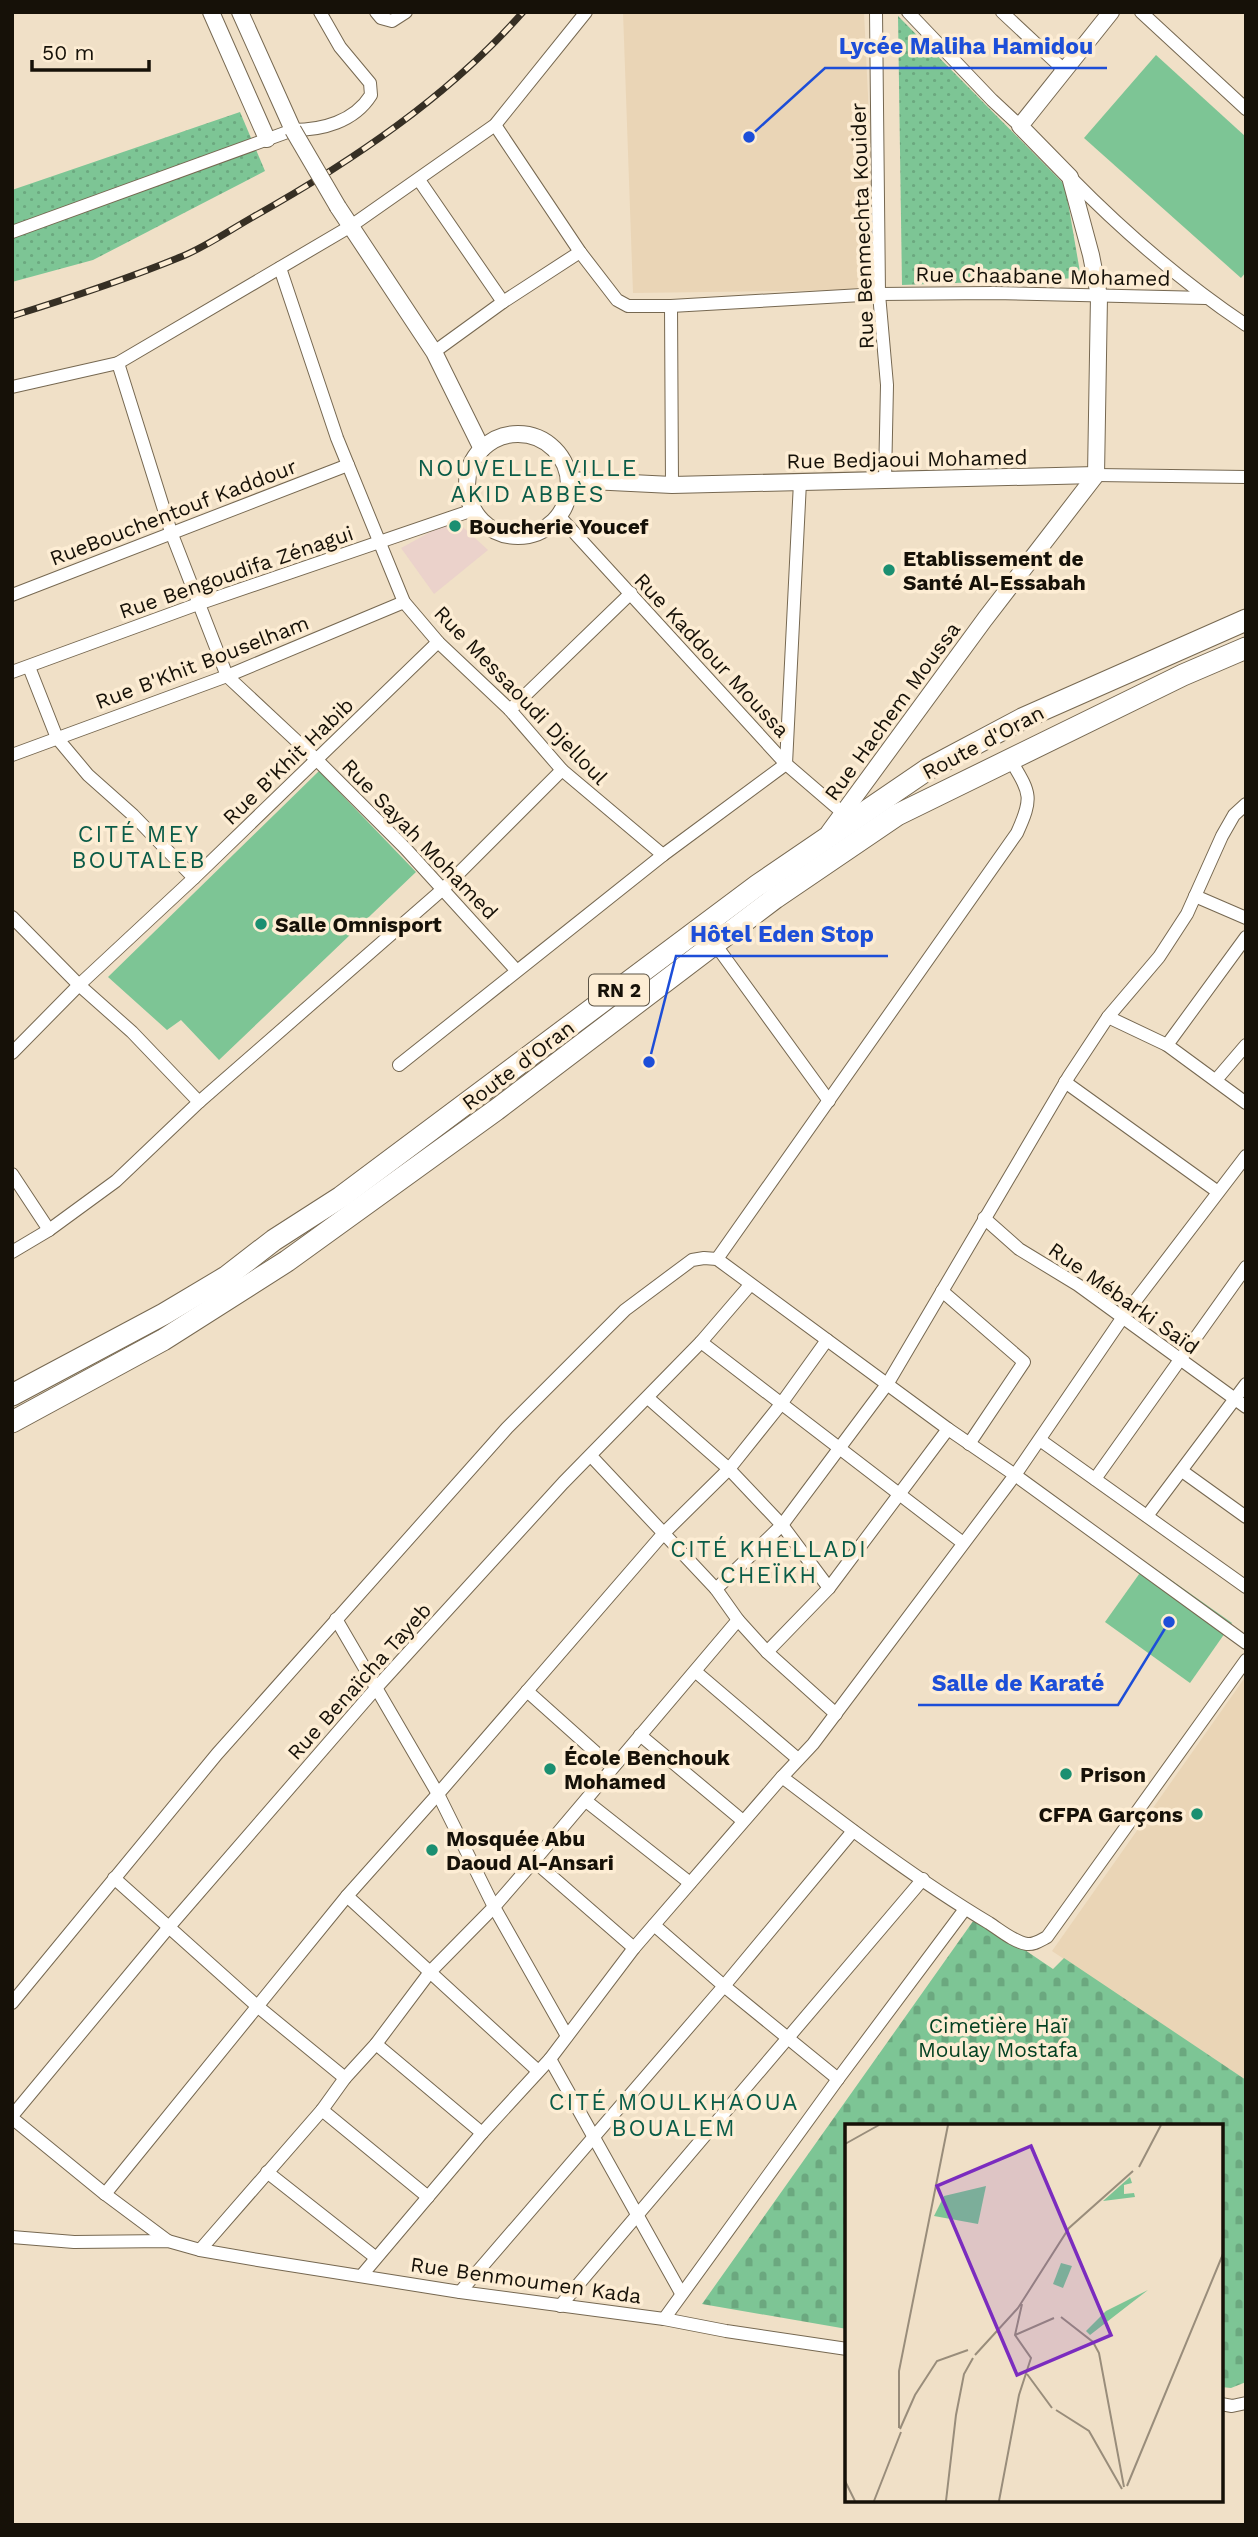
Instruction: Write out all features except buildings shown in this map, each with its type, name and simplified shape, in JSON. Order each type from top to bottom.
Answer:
[{"type":"main road","name":"Route d'Oran","points":[[12,1395],[164,1314],[226,1277],[274,1240],[341,1197],[758,885],[928,769],[1012,724],[1246,620]]},
{"type":"main road","name":"Route d'Oran","points":[[12,1422],[163,1340],[287,1261],[496,1110],[775,898],[897,815],[1246,648]]},
{"type":"street","points":[[211,12],[267,139]]},
{"type":"street","points":[[240,12],[293,130],[338,207],[434,352],[482,449]]},
{"type":"street","points":[[12,232],[293,130],[327,127],[358,111],[371,95],[370,83],[340,47],[320,12]]},
{"type":"street","points":[[376,12],[381,18],[392,21],[406,12]]},
{"type":"street","points":[[12,387],[118,363],[351,226],[495,125],[586,12]]},
{"type":"street","name":"Rue Benmechta Kouider","points":[[876,12],[878,294],[887,386],[886,480]]},
{"type":"street","points":[[908,12],[1111,219],[1206,298],[1246,325]]},
{"type":"street","points":[[1002,12],[1064,71]]},
{"type":"street","points":[[1013,12],[1020,30]]},
{"type":"street","points":[[1020,126],[1111,12]]},
{"type":"street","points":[[1141,12],[1246,109]]},
{"type":"street","name":"Rue Chaabane Mohamed","points":[[495,125],[580,252],[621,303],[633,307],[878,294],[993,293],[1206,298]]},
{"type":"street","points":[[1070,177],[1099,296],[1096,475]]},
{"type":"street","points":[[419,180],[503,302]]},
{"type":"street","points":[[434,352],[503,302],[580,252]]},
{"type":"street","name":"Rue Messaoudi Djelloul","points":[[280,268],[348,465],[404,602],[438,642],[510,710],[562,770],[663,855]]},
{"type":"street","points":[[671,306],[672,485]]},
{"type":"street","name":"Rue Sayah Mohamed","points":[[118,363],[171,532],[227,676],[317,760],[405,848],[516,970]]},
{"type":"street","points":[[526,434],[544,441],[558,452],[566,465],[570,480],[568,499],[560,517],[535,534],[518,537],[495,531],[484,524],[472,510],[467,491],[471,465],[482,449],[495,439],[508,435],[526,434]]},
{"type":"street","name":"RueBouchentouf Kaddour","points":[[12,595],[348,465]]},
{"type":"street","name":"Rue Bedjaoui Mohamed","points":[[570,480],[672,485],[1096,475],[1246,477]]},
{"type":"street","name":"Rue Hachem Moussa","points":[[819,845],[985,619],[1096,475]]},
{"type":"street","points":[[399,1065],[663,855],[786,764],[800,482]]},
{"type":"street","name":"Rue Bengoudifa Zénagui","points":[[12,672],[198,604],[472,510]]},
{"type":"street","name":"Rue Kaddour Moussa","points":[[560,517],[786,764],[843,813]]},
{"type":"street","points":[[510,710],[631,593]]},
{"type":"street","name":"Rue B'Khit Bouselham","points":[[12,755],[227,676],[404,602]]},
{"type":"street","name":"Rue B'Khit Habib","points":[[12,1054],[79,985],[438,642]]},
{"type":"street","points":[[29,667],[57,738],[88,775],[133,815],[194,878]]},
{"type":"street","points":[[717,1259],[1017,833],[1028,810],[1028,790],[1010,760]]},
{"type":"street","points":[[12,1252],[49,1230],[116,1181],[200,1102],[443,889],[562,770]]},
{"type":"street","points":[[716,1589],[782,1525],[888,1383],[1065,1082],[1108,1017],[1159,957],[1187,914],[1222,836],[1234,815],[1246,804]]},
{"type":"street","points":[[1195,896],[1246,918]]},
{"type":"street","points":[[12,917],[79,985],[132,1032],[200,1102]]},
{"type":"street","points":[[1167,1045],[1246,937]]},
{"type":"street","points":[[715,944],[829,1101]]},
{"type":"street","points":[[1108,1017],[1167,1045],[1246,1103]]},
{"type":"street","points":[[1216,1080],[1246,1045]]},
{"type":"street","points":[[1065,1082],[1218,1192]]},
{"type":"street","points":[[362,2275],[482,2133],[550,2059],[654,1925],[813,1744],[1015,1475],[1124,1318],[1246,1156]]},
{"type":"street","points":[[12,1174],[49,1230]]},
{"type":"street","name":"Rue Mébarki Saïd","points":[[984,1218],[1018,1249],[1078,1285],[1240,1403]]},
{"type":"street","points":[[12,2003],[217,1754],[507,1427],[625,1310],[692,1260],[717,1259],[1246,1643]]},
{"type":"street","points":[[1095,1479],[1246,1268]]},
{"type":"street","name":"Rue Benaïcha Tayeb","points":[[12,2117],[169,1927],[377,1687],[563,1483],[701,1342],[750,1285]]},
{"type":"street","points":[[942,1291],[1024,1362],[969,1444]]},
{"type":"street","points":[[105,2194],[346,1896],[663,1534],[729,1469],[827,1340]]},
{"type":"street","points":[[701,1342],[963,1543]]},
{"type":"street","points":[[1147,1516],[1240,1403],[1246,1384]]},
{"type":"street","points":[[648,1398],[729,1469],[782,1525],[829,1588]]},
{"type":"street","points":[[767,1652],[829,1588],[948,1429]]},
{"type":"street","points":[[1040,1440],[1246,1587]]},
{"type":"street","points":[[591,1456],[716,1589],[738,1620],[767,1652],[836,1714]]},
{"type":"street","points":[[1182,1471],[1246,1517]]},
{"type":"street","points":[[336,1619],[438,1794],[494,1907],[567,2036]]},
{"type":"street","points":[[200,2250],[322,2110],[430,1972],[494,1907],[738,1620]]},
{"type":"street","points":[[782,1777],[853,1831],[965,1909],[1027,1944],[1039,1942],[1047,1937],[1246,1660]]},
{"type":"street","points":[[695,1672],[798,1759]]},
{"type":"street","points":[[527,1691],[612,1767]]},
{"type":"street","points":[[640,1735],[743,1821]]},
{"type":"street","points":[[586,1801],[690,1883]]},
{"type":"street","points":[[460,2292],[724,1986],[853,1831]]},
{"type":"street","points":[[534,1861],[635,1948]]},
{"type":"street","points":[[114,1878],[257,2006],[345,2078]]},
{"type":"street","points":[[560,2306],[789,2040],[923,1879]]},
{"type":"street","points":[[346,1896],[538,2071]]},
{"type":"street","points":[[664,2319],[838,2078],[965,1909]]},
{"type":"street","points":[[654,1925],[724,1986],[838,2078]]},
{"type":"street","points":[[376,2044],[482,2133]]},
{"type":"street","points":[[550,2059],[681,2293]]},
{"type":"street","points":[[322,2110],[428,2197]]},
{"type":"street","points":[[12,2117],[105,2194],[168,2241]]},
{"type":"street","points":[[267,2172],[375,2257]]},
{"type":"street","points":[[15,2235],[74,2242],[168,2241]]},
{"type":"street","name":"Rue Benmoumen Kada","points":[[168,2241],[200,2250],[460,2292],[664,2319],[845,2349]]},
{"type":"street","points":[[1223,2404],[1232,2406],[1246,2403]]},
{"type":"shaded area","points":[[623,12],[864,12],[876,262],[867,264],[868,280],[861,282],[856,290],[633,293]]},
{"type":"shaded area","points":[[454,519],[488,550],[434,594],[401,548]]},
{"type":"shaded area","name":"CFPA Garçons","points":[[1246,1676],[1246,2080],[1052,1951]]},
{"type":"green space","points":[[898,16],[1065,185],[1081,278],[902,285]]},
{"type":"green space","points":[[1156,55],[1246,137],[1246,272],[1241,278],[1084,138]]},
{"type":"green space","points":[[240,112],[265,171],[93,260],[12,282],[12,190]]},
{"type":"green space","name":"Salle Omnisport","points":[[319,771],[416,872],[219,1060],[181,1020],[167,1030],[108,977]]},
{"type":"green space","points":[[1147,1563],[1232,1623],[1190,1683],[1105,1622]]},
{"type":"green space","name":"Cimetière Haï Moulay Mostafa","points":[[976,1917],[1053,1969],[1064,1958],[1246,2080],[1246,2382],[1231,2388],[1223,2387],[1223,2124],[845,2124],[845,2329],[702,2304]]},
{"type":"railway","points":[[12,316],[141,273],[183,256],[290,196],[362,150],[430,100],[494,43],[523,12]]},
{"type":"place","name":"Lycée Maliha Hamidou","points":[[749,137]]},
{"type":"place","name":"Boucherie Youcef","points":[[455,526]]},
{"type":"place","name":"Etablissement de Santé Al-Essabah","points":[[889,570]]},
{"type":"place","name":"Salle Omnisport","points":[[261,924]]},
{"type":"place","name":"Hôtel Eden Stop","points":[[649,1062]]},
{"type":"place","name":"Salle de Karaté","points":[[1169,1622]]},
{"type":"place","name":"École Benchouk Mohamed","points":[[550,1769]]},
{"type":"place","name":"Prison","points":[[1066,1774]]},
{"type":"place","name":"CFPA Garçons","points":[[1197,1814]]},
{"type":"place","name":"Mosquée Abu Daoud Al-Ansari","points":[[432,1850]]},
{"type":"district","name":"NOUVELLE VILLE AKID ABBÈS","points":[[528,481]]},
{"type":"district","name":"CITÉ MEY BOUTALEB","points":[[139,847]]},
{"type":"district","name":"CITÉ KHELLADI CHEÏKH","points":[[769,1562]]},
{"type":"district","name":"CITÉ MOULKHAOUA BOUALEM","points":[[674,2115]]}]
